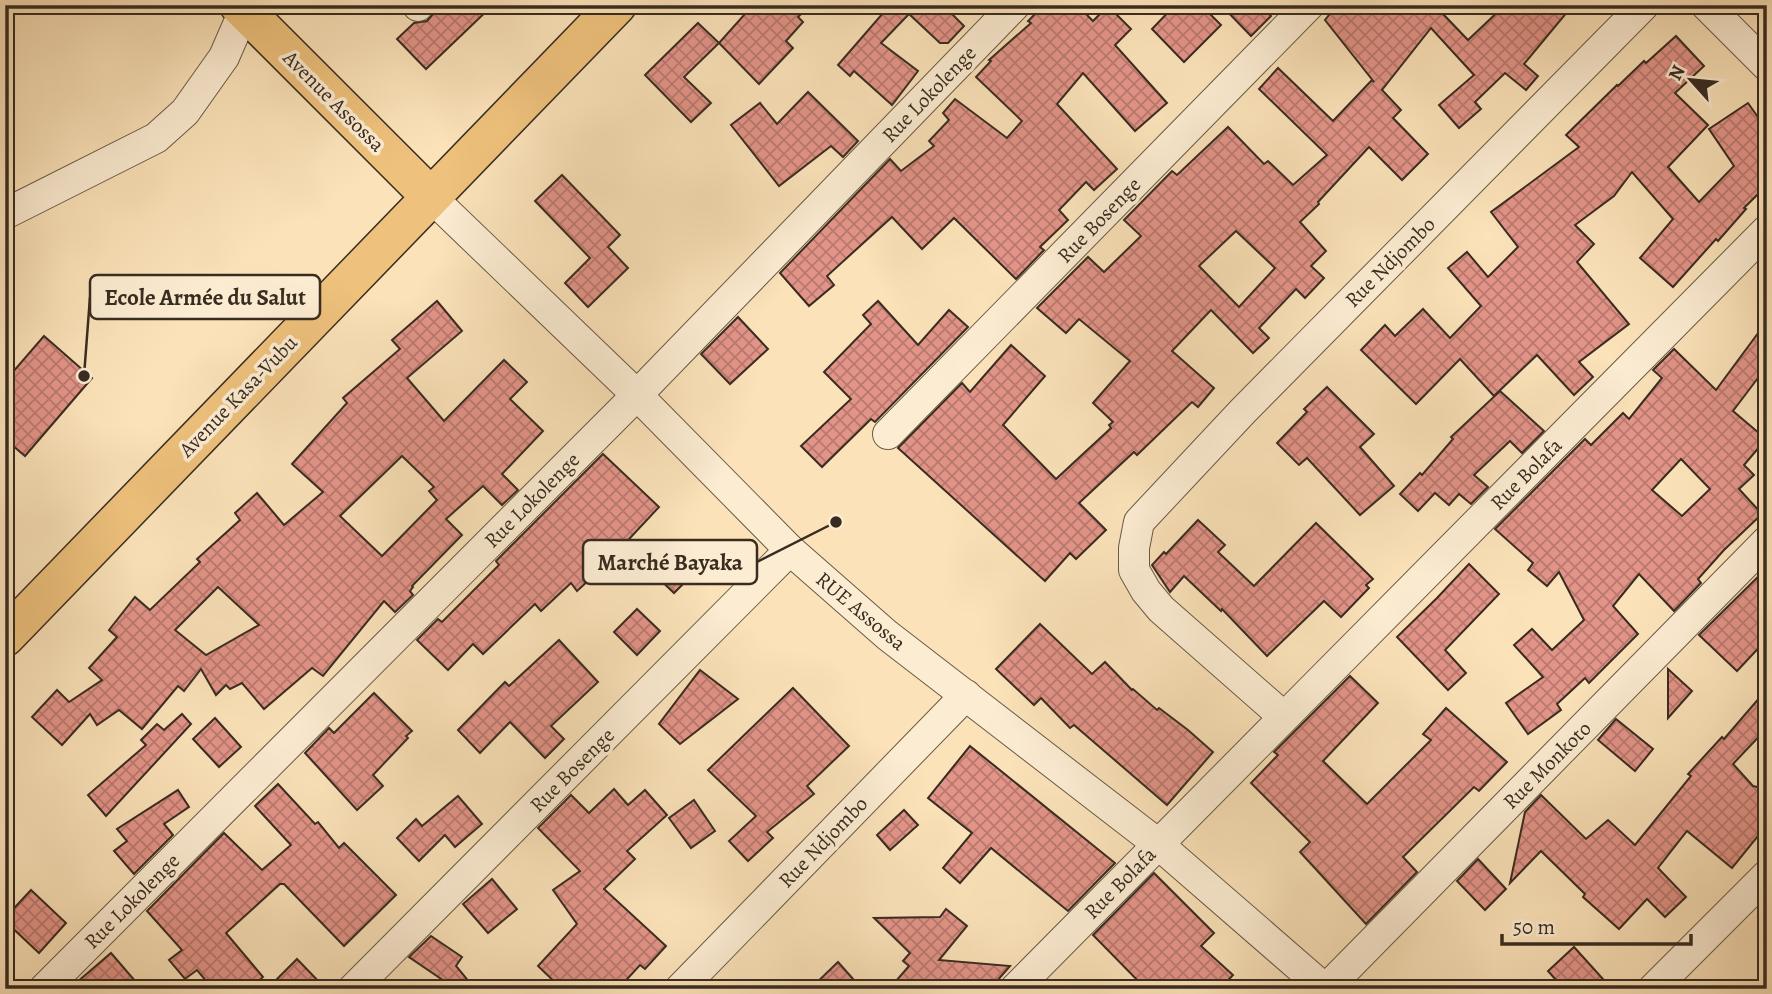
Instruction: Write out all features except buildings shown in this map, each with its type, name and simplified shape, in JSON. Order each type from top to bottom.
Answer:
[{"type":"main road","name":"Avenue Kasa-Vubu","points":[[5,636],[617,5]]},
{"type":"main road","name":"Avenue Assossa","points":[[245,7],[430,196]]},
{"type":"street","name":"Rue Lokolenge","points":[[44,989],[637,395],[1015,5]]},
{"type":"street","name":"Rue Bosenge","points":[[888,435],[1309,5]]},
{"type":"street","name":"Rue Ndjombo","points":[[1284,717],[1161,609],[1146,591],[1134,570],[1134,548],[1139,522],[1243,411],[1644,5]]},
{"type":"street","points":[[1706,5],[1767,66]]},
{"type":"street","points":[[5,214],[156,138],[185,112],[224,57],[245,7]]},
{"type":"street","name":"RUE Assossa","points":[[430,196],[637,395],[790,550],[887,635],[1158,844],[1325,989]]},
{"type":"street","name":"Rue Bolafa","points":[[1015,989],[1767,230]]},
{"type":"street","name":"Rue Monkoto","points":[[1325,989],[1767,541]]},
{"type":"street","name":"Rue Bosenge","points":[[353,989],[790,550]]},
{"type":"street","name":"Rue Ndjombo","points":[[680,989],[966,695]]},
{"type":"street","points":[[1653,989],[1767,875]]},
{"type":"place","name":"Ecole Armée du Salut","points":[[84,376]]},
{"type":"place","name":"Marché Bayaka","points":[[836,522]]}]
